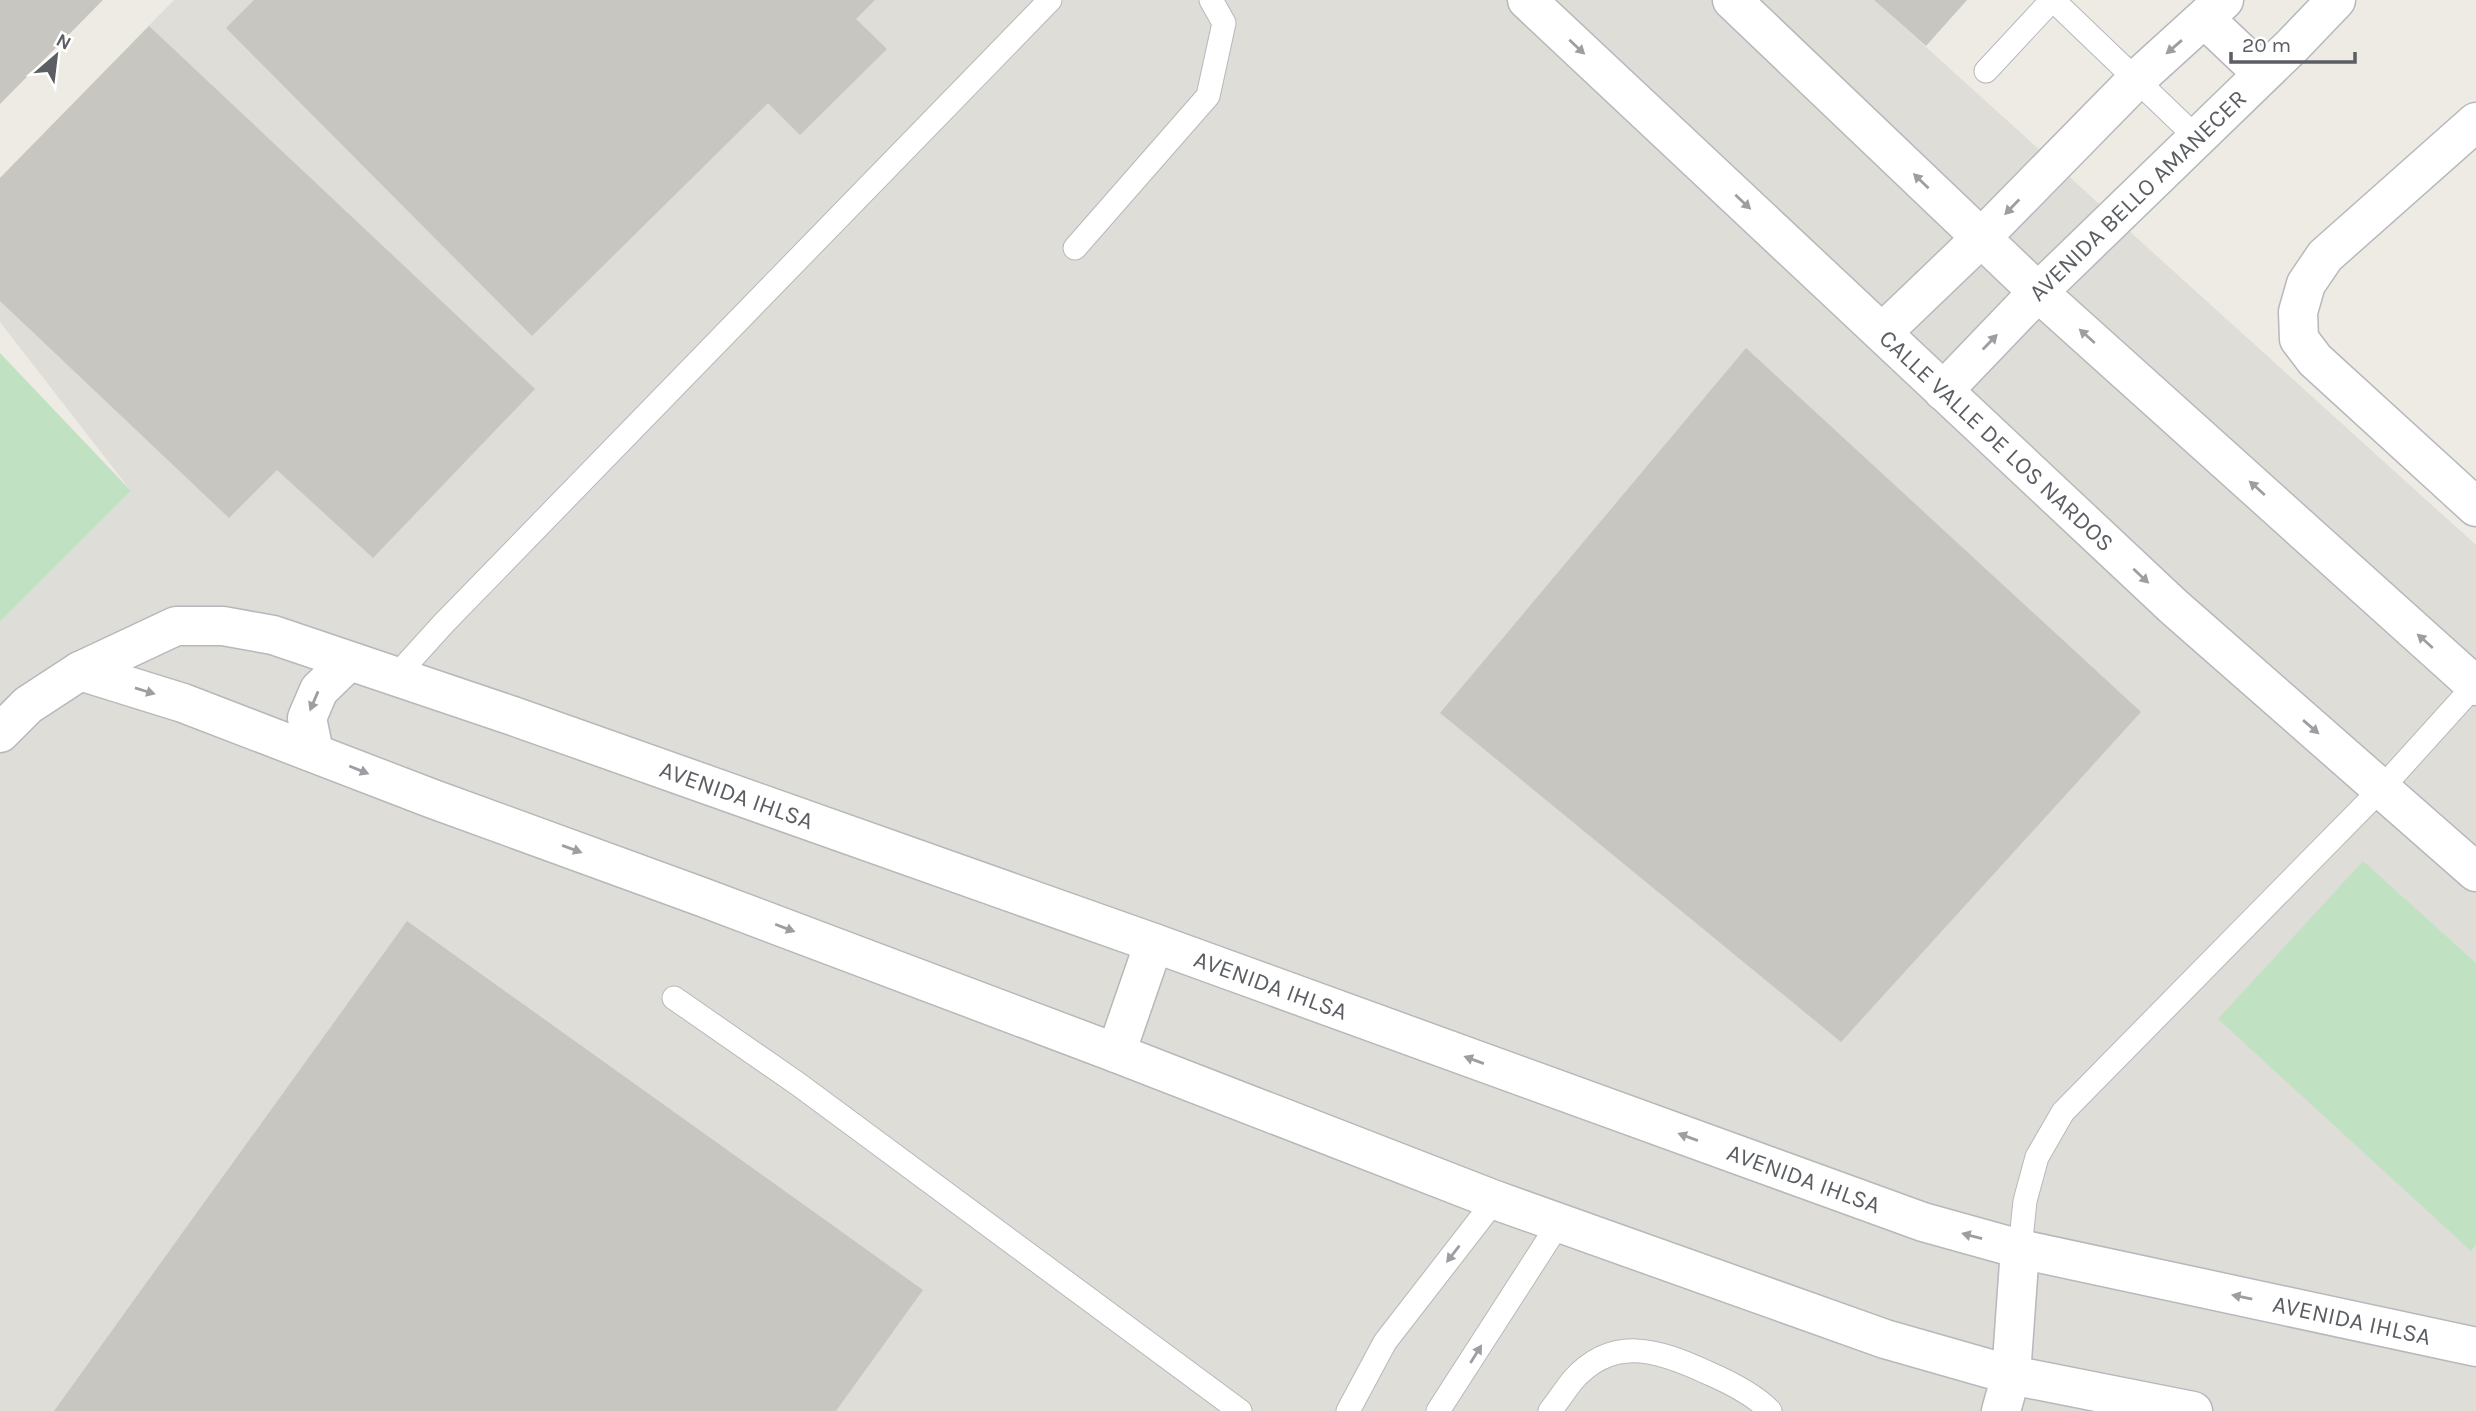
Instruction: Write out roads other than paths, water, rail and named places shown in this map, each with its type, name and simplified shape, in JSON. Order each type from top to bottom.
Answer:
[{"type":"street","name":"CALLE VALLE DE LOS NARDOS","points":[[1527,0],[1884,332],[1942,391],[2174,607],[2476,872]]},
{"type":"street","points":[[1732,0],[2038,292],[2476,686]]},
{"type":"street","name":"AVENIDA BELLO AMANECER","points":[[1942,391],[2038,292],[2336,0]]},
{"type":"street","points":[[1884,332],[1981,238],[2136,80],[2214,9],[2262,73]]},
{"type":"street","points":[[2476,122],[2325,256],[2306,284],[2298,312],[2299,339],[2315,360],[2476,507]]},
{"type":"street","name":"AVENIDA IHLSA","points":[[0,733],[28,705],[80,671],[176,626],[223,626],[273,635],[1154,943],[1923,1222],[2020,1249],[2476,1347]]},
{"type":"street","points":[[314,752],[307,718],[319,690],[348,662]]},
{"type":"street","points":[[80,671],[183,703],[433,799],[715,901],[1495,1200],[1885,1339],[2011,1375],[2171,1409]]},
{"type":"street","points":[[1116,1053],[1154,943]]},
{"type":"street","points":[[2001,1411],[2011,1375],[2020,1249]]},
{"type":"lane","points":[[396,676],[444,623],[1050,0]]},
{"type":"lane","points":[[1075,248],[1208,96],[1224,23],[1211,0]]},
{"type":"lane","points":[[1986,71],[2053,0],[2197,138]]},
{"type":"lane","points":[[2020,1249],[2025,1201],[2037,1157],[2063,1112],[2381,789],[2476,686]]},
{"type":"lane","points":[[674,998],[798,1084],[1240,1411]]},
{"type":"lane","points":[[1348,1411],[1385,1342],[1495,1200]]},
{"type":"lane","points":[[1438,1411],[1559,1223]]},
{"type":"lane","points":[[1550,1411],[1574,1379],[1601,1358],[1631,1349],[1670,1355],[1721,1379],[1770,1411]]}]
